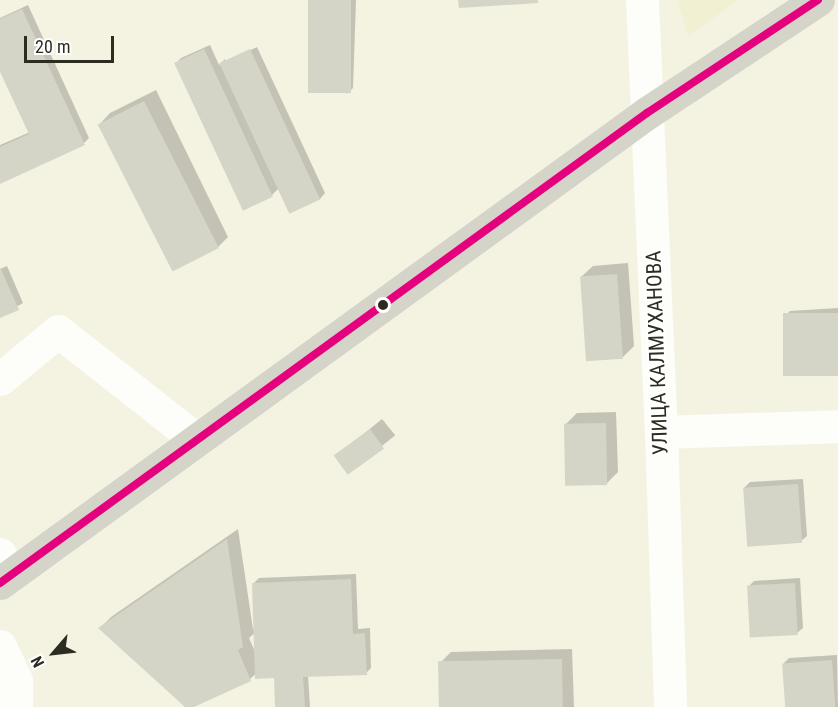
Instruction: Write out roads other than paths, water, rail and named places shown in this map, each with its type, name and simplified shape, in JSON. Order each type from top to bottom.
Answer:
[{"type":"main road","points":[[3,571],[197,440],[647,113],[818,0]]},
{"type":"street","name":"УЛИЦА КАЛМУХАНОВА","points":[[642,0],[661,432],[670,707]]},
{"type":"street","points":[[0,379],[58,331],[197,440]]},
{"type":"street","points":[[661,432],[838,426]]},
{"type":"street","points":[[0,646],[16,680],[16,707]]}]
